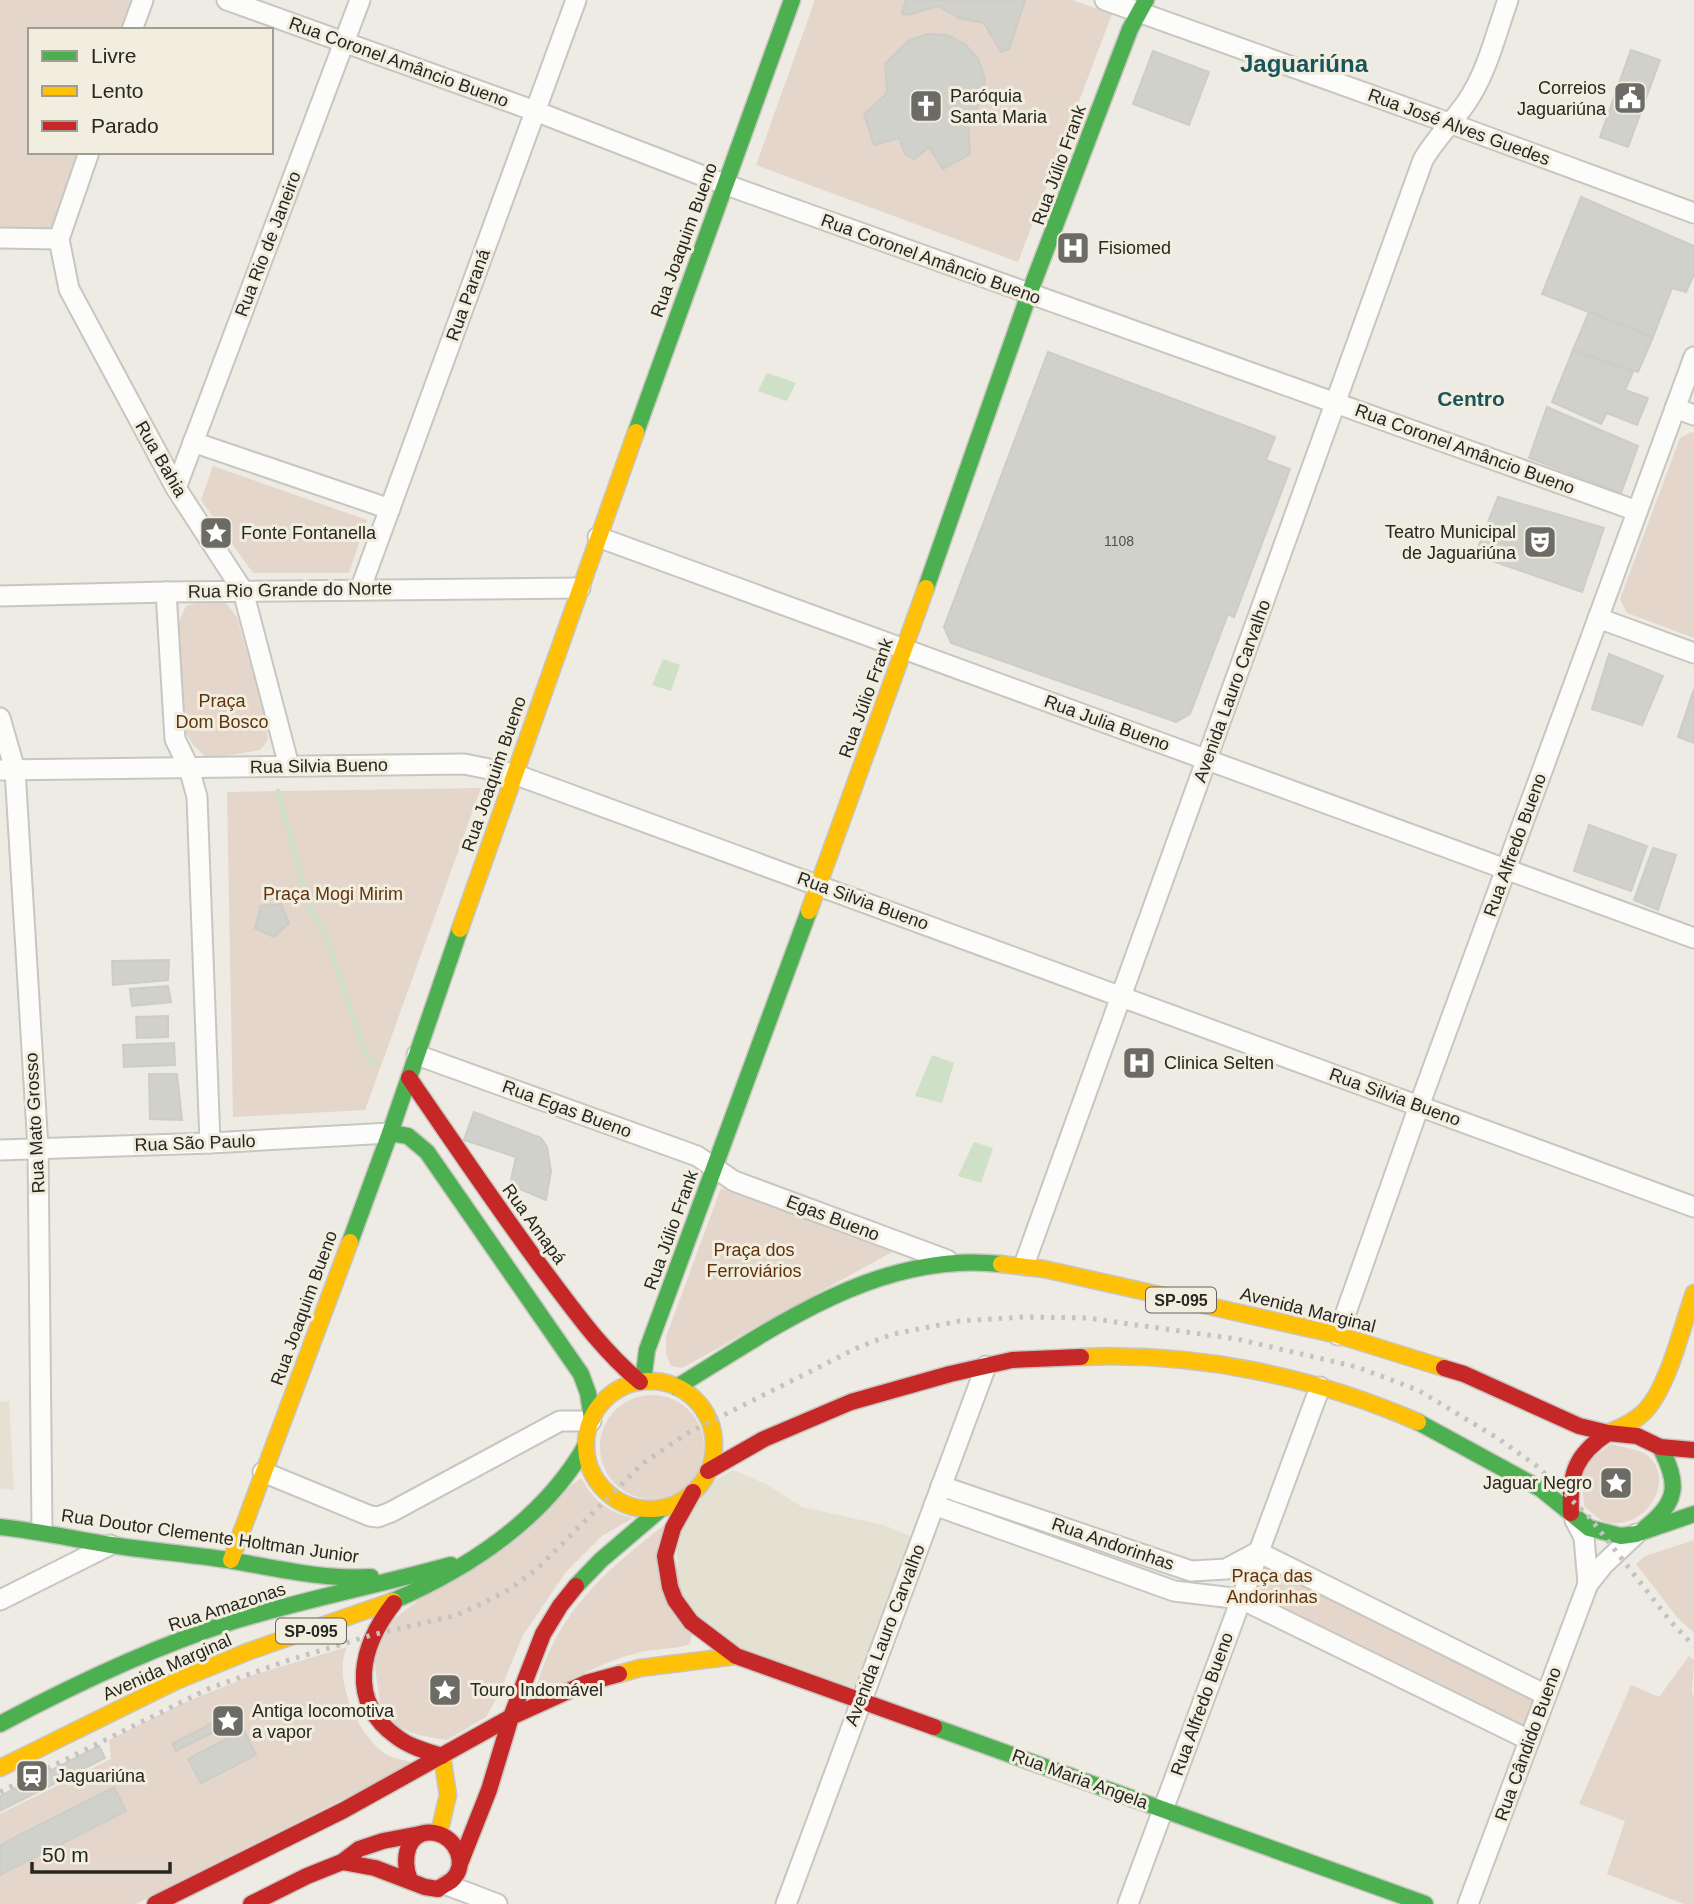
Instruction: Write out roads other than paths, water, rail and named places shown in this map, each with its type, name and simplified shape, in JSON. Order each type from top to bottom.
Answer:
[{"type":"main road","name":"Rua Joaquim Bueno","points":[[231,1560],[390,1133],[598,537],[792,0]]},
{"type":"main road","name":"Rua Júlio Frank","points":[[641,1382],[647,1350],[905,649],[1029,294],[1136,10]]},
{"type":"main road","name":"Rua Amapá","points":[[409,1077],[517,1235],[592,1335],[611,1358],[641,1382]]},
{"type":"main road","points":[[390,1133],[408,1136],[427,1152],[581,1374],[588,1393],[591,1420]]},
{"type":"main road","name":"Avenida Marginal","points":[[677,1387],[789,1319],[845,1290],[919,1268],[954,1262],[1024,1265],[1338,1335],[1464,1374],[1579,1426],[1637,1436],[1660,1447],[1694,1450]]},
{"type":"main road","points":[[1571,1513],[1569,1489],[1576,1465],[1592,1443],[1632,1422],[1647,1408],[1658,1389],[1694,1293]]},
{"type":"main road","points":[[708,1471],[764,1439],[851,1402],[986,1366],[1012,1360],[1170,1358],[1243,1368],[1320,1387],[1383,1407],[1435,1430],[1541,1489],[1589,1528],[1621,1535],[1636,1534],[1694,1514]]},
{"type":"main road","points":[[342,1862],[364,1864],[428,1889],[438,1889],[455,1878],[477,1826],[502,1754],[527,1669],[550,1621],[569,1594],[610,1551],[662,1508],[678,1502],[692,1492],[708,1471],[713,1455],[713,1437],[709,1421],[700,1406],[677,1387],[660,1382],[641,1382]]},
{"type":"main road","name":"SP-095","points":[[641,1382],[625,1386],[611,1394],[600,1405],[591,1420],[586,1445],[588,1461],[601,1486],[617,1500],[634,1507],[662,1508]]},
{"type":"main road","points":[[1636,1534],[1656,1521],[1668,1508],[1674,1494],[1674,1477],[1654,1432],[1658,1389]]},
{"type":"main road","name":"Avenida Marginal","points":[[0,1768],[199,1670],[394,1603],[447,1577],[478,1558],[526,1521],[576,1465],[586,1445]]},
{"type":"main road","name":"Rua Maria Angela","points":[[692,1492],[673,1528],[665,1553],[667,1582],[678,1608],[701,1633],[736,1656],[1425,1904]]},
{"type":"main road","name":"Rua Doutor Clemente Holtman Junior","points":[[2,1528],[42,1531],[110,1545],[352,1578],[415,1575]]},
{"type":"main road","name":"Rua Amazonas","points":[[0,1724],[35,1705],[159,1649],[234,1622],[478,1558]]},
{"type":"main road","points":[[394,1603],[367,1647],[362,1680],[366,1699],[374,1714],[397,1737],[411,1746],[442,1756]]},
{"type":"main road","name":"Rua Maria Angela","points":[[511,1717],[586,1684],[640,1668],[736,1656]]},
{"type":"main road","points":[[155,1904],[344,1810],[511,1717]]},
{"type":"main road","points":[[439,1833],[448,1805],[448,1779],[442,1756]]},
{"type":"main road","points":[[251,1904],[342,1862],[359,1849],[383,1841],[439,1833],[452,1840],[458,1848],[461,1861]]},
{"type":"main road","points":[[410,1880],[404,1867],[405,1852],[420,1834]]},
{"type":"street","points":[[133,28],[143,0]]},
{"type":"street","name":"Rua Coronel Amâncio Bueno","points":[[227,0],[535,111],[724,184],[1637,511]]},
{"type":"street","name":"Rua Rio de Janeiro","points":[[176,488],[360,0]]},
{"type":"street","name":"Rua Paraná","points":[[360,590],[576,0]]},
{"type":"street","name":"Rua José Alves Guedes","points":[[1105,0],[1694,213]]},
{"type":"street","name":"Avenida Lauro Carvalho","points":[[1024,1265],[1423,160],[1432,143],[1467,101],[1479,78],[1508,0]]},
{"type":"street","points":[[0,238],[59,239],[88,154]]},
{"type":"street","name":"Rua Bahia","points":[[59,239],[69,289],[176,488],[243,591],[289,766]]},
{"type":"street","name":"Rua Alfredo Bueno","points":[[1338,1335],[1419,1106],[1694,357]]},
{"type":"street","points":[[1675,408],[1694,415]]},
{"type":"street","points":[[193,442],[390,509]]},
{"type":"street","name":"Rua Julia Bueno","points":[[598,537],[1694,937]]},
{"type":"street","name":"Rua Rio Grande do Norte","points":[[0,596],[580,588]]},
{"type":"street","points":[[166,592],[174,739],[189,768],[197,797],[210,1143]]},
{"type":"street","points":[[1598,618],[1694,653]]},
{"type":"street","name":"Rua Mato Grosso","points":[[0,718],[8,770],[38,1148],[42,1531]]},
{"type":"street","name":"Rua Silvia Bueno","points":[[8,770],[464,764],[514,774],[1694,1207]]},
{"type":"street","name":"Rua Egas Bueno","points":[[417,1055],[697,1156],[715,1167]]},
{"type":"street","name":"Rua São Paulo","points":[[0,1150],[210,1143],[390,1133]]},
{"type":"street","name":"Egas Bueno","points":[[715,1167],[734,1181],[954,1262]]},
{"type":"street","name":"Avenida Lauro Carvalho","points":[[786,1904],[986,1366]]},
{"type":"street","name":"Rua Alfredo Bueno","points":[[1129,1904],[1320,1387]]},
{"type":"street","points":[[263,1472],[378,1517],[560,1421],[591,1420]]},
{"type":"street","name":"Rua Andorinhas","points":[[941,1486],[1191,1571],[1226,1569],[1258,1552]]},
{"type":"street","name":"Rua Andorinhas","points":[[934,1505],[1174,1591],[1241,1599],[1529,1740]]},
{"type":"street","name":"Rua Cândido Bueno","points":[[1571,1513],[1584,1537],[1588,1584]]},
{"type":"street","name":"Rua Cândido Bueno","points":[[1468,1904],[1588,1584],[1604,1564],[1636,1534]]},
{"type":"street","points":[[0,1600],[110,1545]]},
{"type":"street","points":[[1258,1552],[1546,1695]]},
{"type":"street","points":[[447,1885],[497,1904]]},
{"type":"waterway","points":[[278,791],[309,906],[328,941],[365,1052],[375,1064]]},
{"type":"railway","points":[[0,1792],[210,1688],[372,1635],[457,1615],[483,1603],[510,1589],[538,1568],[642,1464],[686,1434],[859,1347],[893,1334],[960,1321],[1024,1317],[1087,1318],[1237,1339],[1357,1367],[1418,1390],[1499,1439],[1538,1467],[1590,1518],[1671,1622],[1694,1646]]},
{"type":"place","name":"Correios Jaguariúna","points":[[1630,98]]},
{"type":"place","name":"Paróquia Santa Maria","points":[[926,106]]},
{"type":"place","name":"Fisiomed","points":[[1073,248]]},
{"type":"place","name":"Fonte Fontanella","points":[[216,533]]},
{"type":"place","name":"Teatro Municipal de Jaguariúna","points":[[1540,542]]},
{"type":"place","name":"Clinica Selten","points":[[1139,1063]]},
{"type":"place","name":"Jaguar Negro","points":[[1616,1483]]},
{"type":"place","name":"Touro Indomável","points":[[445,1690]]},
{"type":"place","name":"Antiga locomotiva a vapor","points":[[228,1721]]},
{"type":"place","name":"Jaguariúna","points":[[32,1776]]},
{"type":"district","name":"Jaguariúna","points":[[1304,64]]},
{"type":"district","name":"Centro","points":[[1471,399]]},
{"type":"park label","name":"Praça Dom Bosco","points":[[222,711]]},
{"type":"park label","name":"Praça Mogi Mirim","points":[[333,894]]},
{"type":"park label","name":"Praça dos Ferroviários","points":[[754,1260]]},
{"type":"park label","name":"Praça das Andorinhas","points":[[1272,1586]]}]
